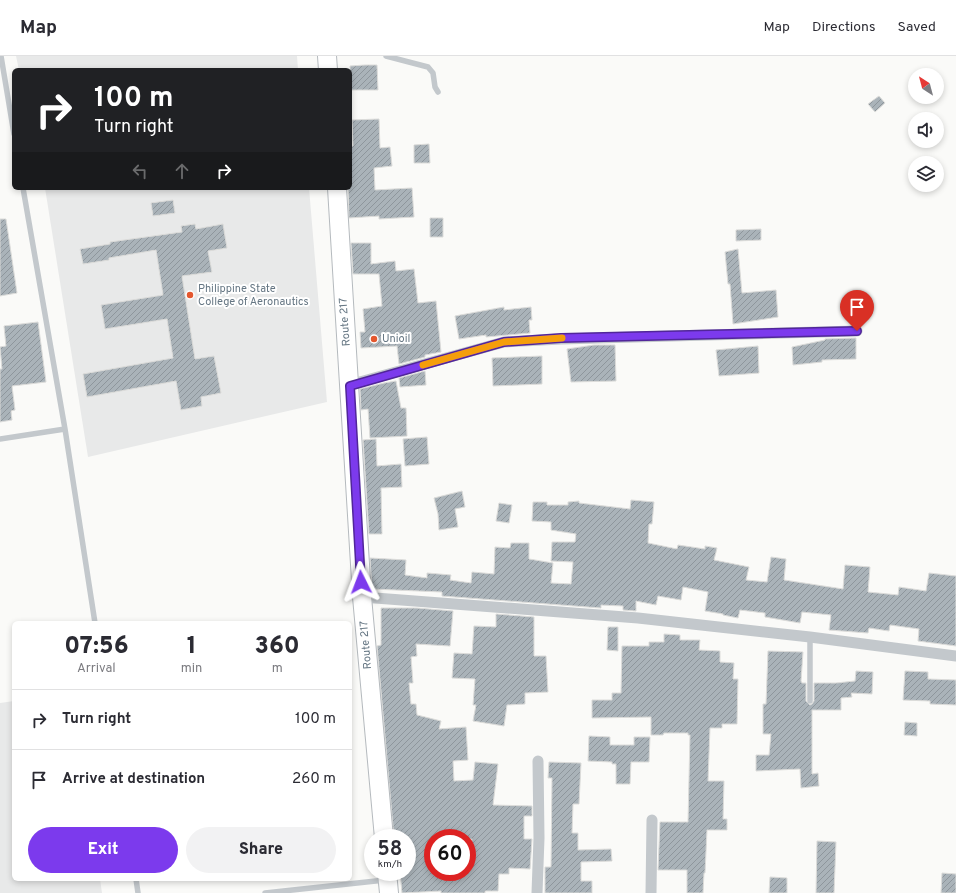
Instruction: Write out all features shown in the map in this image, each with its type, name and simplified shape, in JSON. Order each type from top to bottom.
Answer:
[{"type":"main road","points":[[327,56],[328,68]]},
{"type":"main road","name":"Route 217","points":[[337,190],[362,597],[383,829]]},
{"type":"street","points":[[350,386],[504,342],[561,338],[857,331]]},
{"type":"street","points":[[362,597],[638,618],[810,637],[956,656]]},
{"type":"street","points":[[537,893],[538,761]]},
{"type":"street","points":[[650,893],[652,820]]},
{"type":"lane","points":[[1,56],[12,122]]},
{"type":"lane","points":[[386,56],[428,67],[433,73],[438,92]]},
{"type":"lane","points":[[23,190],[65,429],[95,621]]},
{"type":"lane","points":[[0,439],[65,429]]},
{"type":"lane","points":[[810,637],[810,701]]},
{"type":"lane","points":[[136,881],[138,893]]},
{"type":"lane","points":[[265,893],[388,881]]},
{"type":"shaded area","points":[[16,56],[297,56],[298,68],[19,68]]},
{"type":"shaded area","name":"Philippine State College of Aeronautics","points":[[45,190],[309,190],[327,402],[88,457]]},
{"type":"shaded area","points":[[12,701],[12,881],[100,881],[102,893],[0,893],[0,703]]},
{"type":"building","points":[[377,65],[378,90],[352,90],[352,68],[350,68],[350,66]]},
{"type":"building","points":[[879,96],[885,103],[875,112],[868,104]]},
{"type":"building","points":[[379,119],[380,148],[390,147],[392,166],[374,168],[375,190],[412,188],[414,217],[379,219],[379,216],[349,218],[348,190],[352,190],[352,120]]},
{"type":"building","points":[[429,144],[430,163],[414,163],[414,145]]},
{"type":"building","points":[[173,200],[175,213],[153,216],[151,203]]},
{"type":"building","points":[[430,218],[443,218],[443,237],[430,237]]},
{"type":"building","points":[[0,219],[6,219],[17,293],[0,296]]},
{"type":"building","points":[[195,224],[196,229],[223,224],[227,248],[208,251],[212,272],[182,276],[195,359],[214,356],[221,393],[201,397],[202,406],[181,410],[176,381],[87,397],[83,374],[173,358],[167,319],[105,329],[101,305],[163,295],[156,250],[83,264],[80,249],[110,244],[110,242],[182,232],[181,226]]},
{"type":"building","points":[[761,229],[761,240],[736,241],[736,230]]},
{"type":"building","points":[[351,243],[371,243],[371,264],[395,261],[396,271],[414,269],[418,303],[436,301],[441,352],[425,355],[425,357],[399,364],[397,346],[361,348],[360,332],[365,332],[363,309],[382,306],[379,274],[353,274]]},
{"type":"building","points":[[738,249],[742,293],[776,290],[778,317],[733,324],[730,284],[728,284],[725,252]]},
{"type":"building","points":[[504,307],[504,310],[531,307],[532,320],[529,320],[530,333],[486,337],[486,335],[459,339],[455,316]]},
{"type":"building","points":[[38,322],[46,382],[12,386],[15,410],[11,411],[12,420],[0,422],[0,369],[2,369],[0,347],[6,346],[4,326]]},
{"type":"building","points":[[856,338],[856,359],[822,360],[822,362],[793,365],[792,347],[825,339]]},
{"type":"building","points":[[594,345],[615,345],[616,381],[571,382],[567,349]]},
{"type":"building","points":[[758,346],[759,373],[719,376],[716,350]]},
{"type":"building","points":[[542,356],[542,384],[493,386],[492,358]]},
{"type":"building","points":[[425,371],[426,385],[400,387],[399,378]]},
{"type":"building","points":[[396,381],[401,408],[406,408],[407,436],[370,438],[368,409],[361,410],[360,389]]},
{"type":"building","points":[[427,437],[429,464],[405,466],[403,439]]},
{"type":"building","points":[[376,439],[377,466],[401,464],[402,487],[381,488],[382,534],[369,534],[363,440]]},
{"type":"building","points":[[462,491],[465,507],[455,509],[458,527],[439,530],[438,514],[434,498]]},
{"type":"building","points":[[631,500],[654,502],[652,524],[649,524],[648,543],[677,549],[678,545],[705,549],[705,546],[717,548],[714,560],[749,567],[746,580],[767,582],[771,557],[786,559],[784,580],[843,589],[845,565],[870,567],[868,592],[898,595],[899,587],[926,591],[929,573],[956,576],[956,646],[918,641],[919,629],[890,625],[889,631],[869,628],[868,633],[829,630],[831,615],[802,612],[800,623],[765,617],[765,613],[740,610],[738,618],[723,615],[705,611],[708,592],[683,587],[681,600],[658,596],[656,605],[636,601],[636,611],[623,610],[623,606],[601,605],[601,608],[442,596],[442,592],[372,589],[370,558],[406,560],[405,575],[427,578],[427,573],[451,575],[450,580],[471,583],[472,572],[494,574],[495,547],[510,548],[511,543],[529,543],[529,559],[553,563],[551,583],[571,584],[573,562],[551,561],[552,542],[575,542],[576,534],[551,530],[551,522],[532,521],[533,502],[547,502],[547,505],[568,505],[568,502],[579,501],[579,503],[630,509]]},
{"type":"building","points":[[499,503],[512,505],[509,523],[496,521]]},
{"type":"building","points":[[381,608],[417,608],[453,611],[450,646],[416,644],[417,656],[411,657],[413,683],[409,683],[411,704],[416,704],[417,715],[441,721],[439,729],[466,727],[468,760],[453,761],[454,781],[473,780],[475,762],[498,764],[493,805],[532,806],[532,816],[524,816],[524,839],[532,839],[530,869],[509,868],[509,874],[499,874],[498,891],[485,891],[485,893],[441,893],[441,891],[402,893],[401,881],[416,881],[416,829],[393,829],[377,646],[381,645]]},
{"type":"building","points":[[496,614],[534,617],[534,656],[546,656],[548,692],[525,693],[525,704],[507,705],[504,726],[473,721],[476,705],[473,705],[475,679],[452,678],[454,653],[472,654],[474,626],[496,627]]},
{"type":"building","points":[[608,627],[618,627],[618,651],[607,650]]},
{"type":"building","points":[[664,634],[680,635],[680,640],[700,640],[699,650],[720,651],[720,662],[734,663],[733,679],[738,679],[737,724],[722,724],[722,728],[710,728],[708,781],[724,781],[723,819],[727,819],[727,830],[707,830],[703,893],[687,893],[687,870],[658,870],[660,822],[688,822],[690,735],[688,735],[688,733],[664,733],[663,735],[651,735],[651,717],[592,718],[592,700],[612,700],[612,693],[621,693],[622,646],[649,646],[649,642],[664,642]]},
{"type":"building","points":[[768,651],[803,652],[801,681],[802,683],[806,683],[806,701],[810,705],[814,701],[814,683],[855,681],[856,671],[873,672],[872,694],[851,693],[852,697],[841,698],[841,710],[812,710],[812,774],[818,773],[819,786],[801,788],[800,769],[756,771],[756,755],[769,755],[771,734],[763,734],[763,704],[766,704]]},
{"type":"building","points":[[905,671],[928,672],[928,679],[956,680],[956,705],[930,704],[930,701],[903,700]]},
{"type":"building","points":[[905,722],[917,723],[917,736],[904,735]]},
{"type":"building","points":[[589,736],[610,737],[610,745],[634,745],[634,737],[650,737],[649,762],[631,762],[630,784],[616,784],[616,764],[612,764],[612,762],[588,761]]},
{"type":"building","points":[[549,762],[581,763],[579,804],[573,804],[572,833],[578,833],[578,850],[611,849],[612,861],[581,862],[581,881],[592,881],[592,893],[545,893],[545,867],[551,867],[552,778],[548,778]]},
{"type":"building","points":[[817,841],[836,842],[834,893],[816,893]]},
{"type":"building","points":[[942,873],[956,874],[956,893],[941,893]]},
{"type":"building","points":[[770,877],[787,878],[787,893],[769,893]]},
{"type":"slow traffic","points":[[423,365],[504,342],[562,338]]},
{"type":"place","name":"Philippine State College of Aeronautics","points":[[190,295]]},
{"type":"place","name":"Unioil","points":[[374,339]]},
{"type":"route","points":[[361,582],[350,386],[504,342],[561,338],[857,331]]}]
